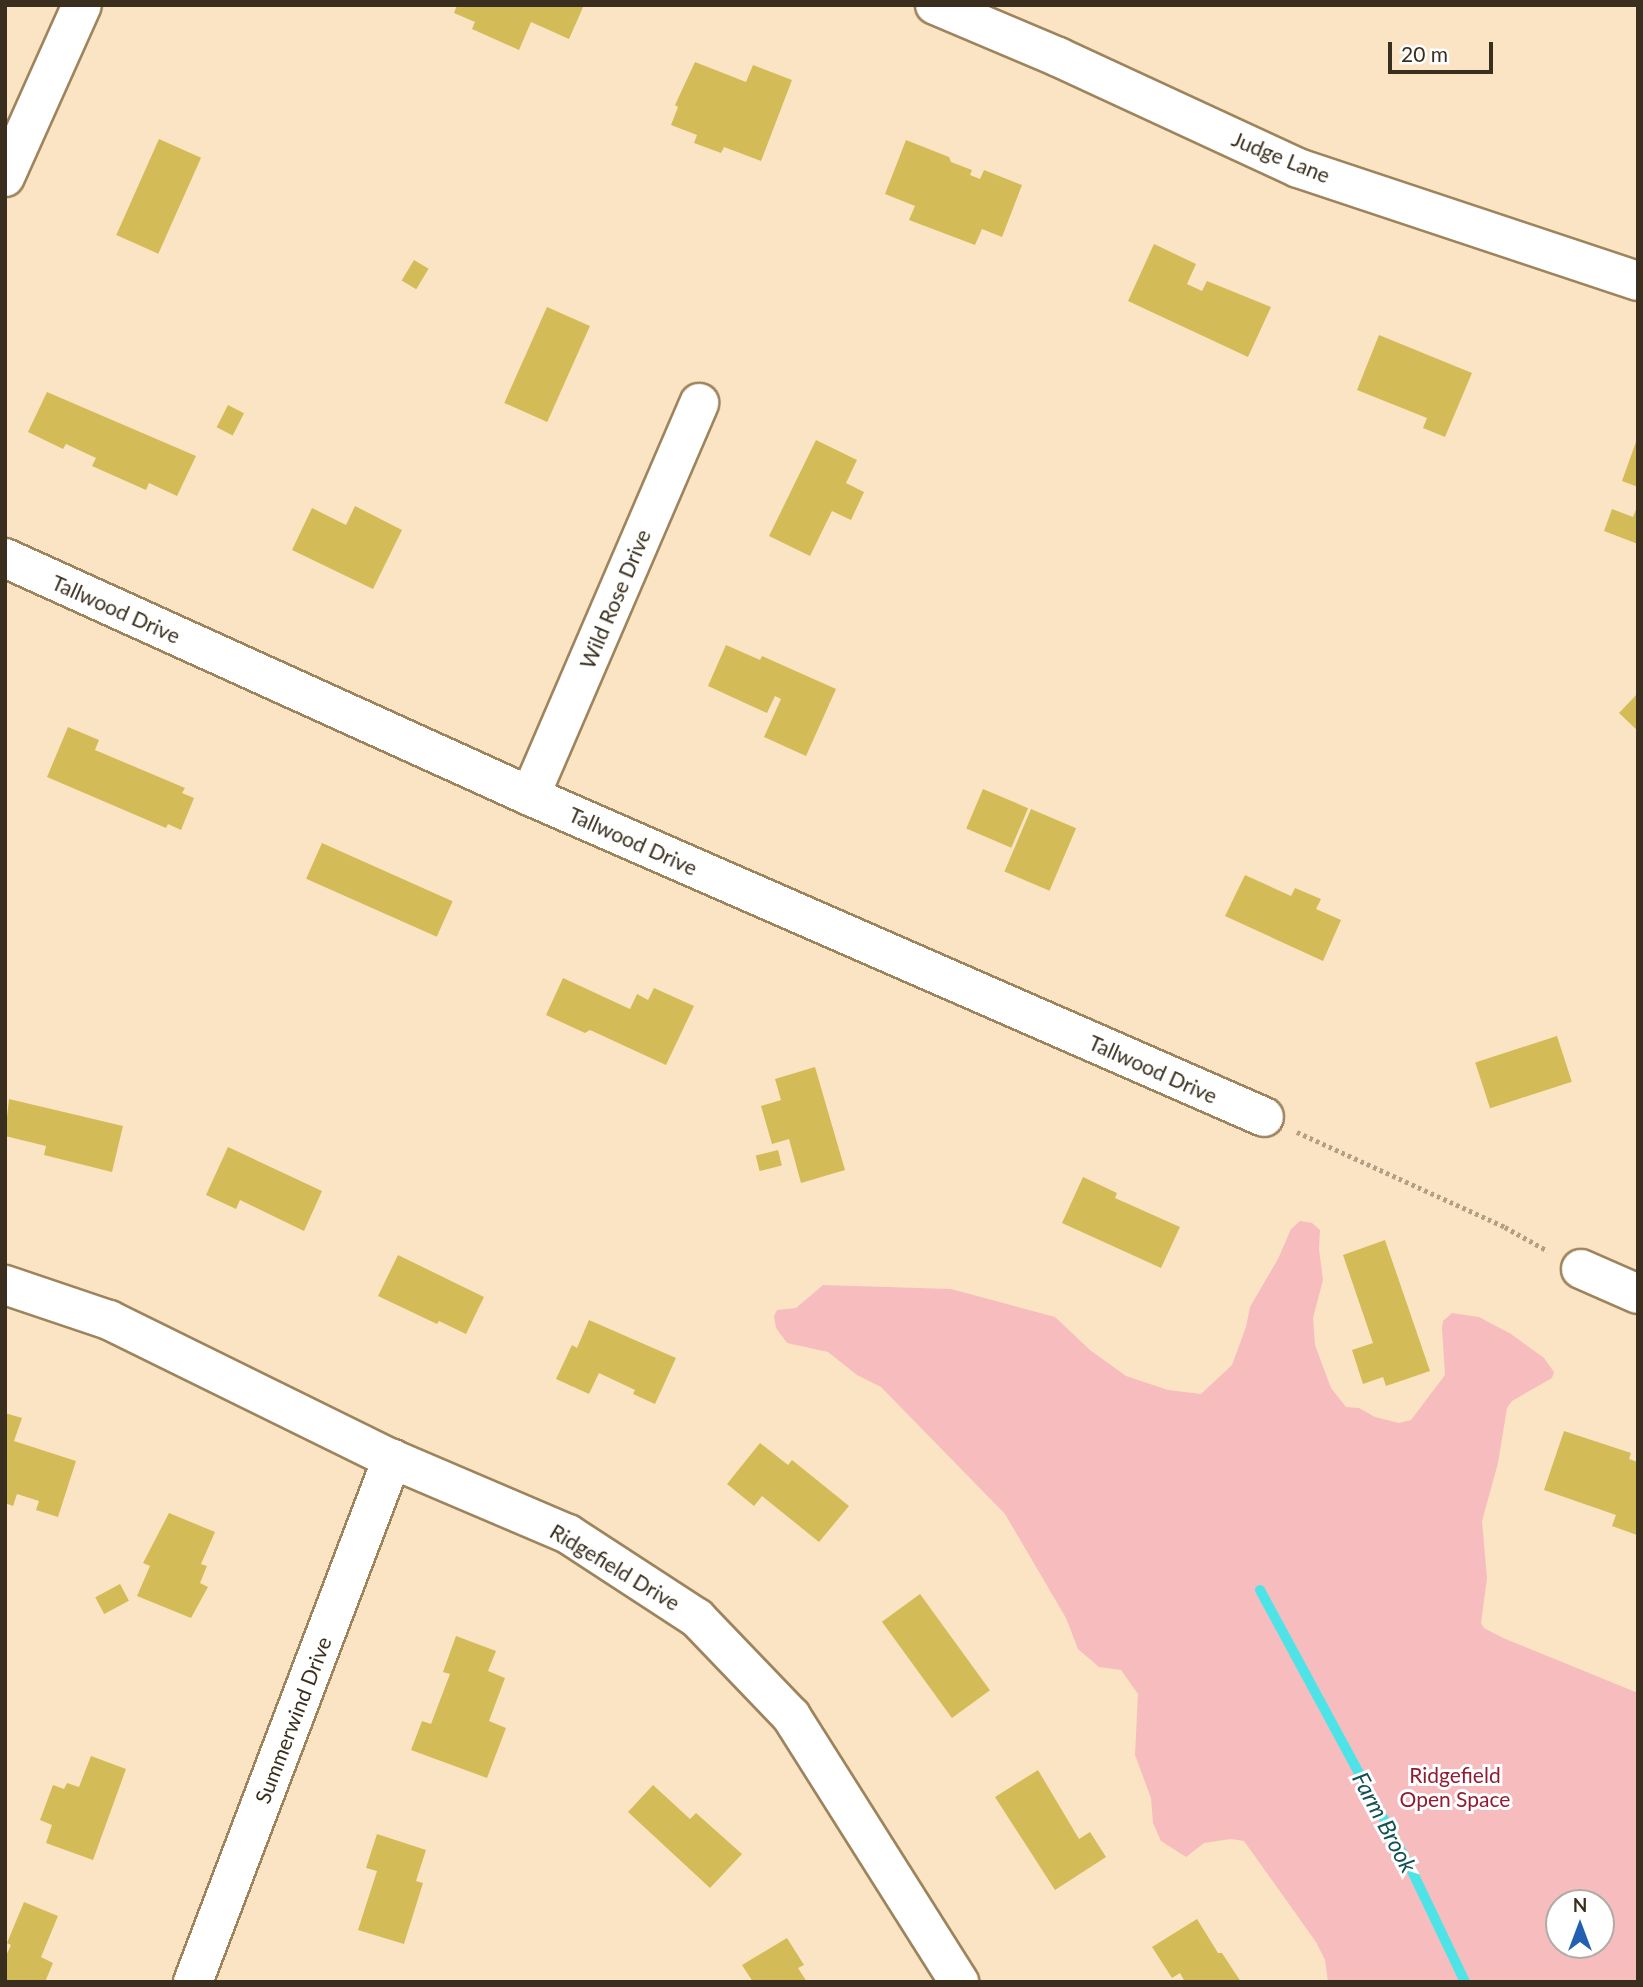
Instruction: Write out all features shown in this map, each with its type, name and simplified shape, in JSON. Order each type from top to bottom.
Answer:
[{"type":"street","points":[[5,177],[82,5]]},
{"type":"street","name":"Judge Lane","points":[[935,5],[1058,57],[1298,168],[1638,281]]},
{"type":"street","name":"Wild Rose Drive","points":[[530,796],[699,403]]},
{"type":"street","name":"Tallwood Drive","points":[[5,558],[530,796],[1264,1117]]},
{"type":"street","points":[[1581,1269],[1638,1294]]},
{"type":"street","name":"Ridgefield Drive","points":[[5,1285],[109,1320],[392,1459],[568,1534],[697,1618],[790,1717],[959,1982]]},
{"type":"street","name":"Summerwind Drive","points":[[193,1982],[392,1459]]},
{"type":"path","points":[[1264,1117],[1505,1227],[1581,1269]]},
{"type":"green space","name":"Ridgefield Open Space","points":[[1300,1221],[1312,1223],[1320,1230],[1319,1249],[1323,1280],[1313,1318],[1315,1345],[1331,1388],[1346,1407],[1359,1408],[1375,1417],[1399,1423],[1411,1420],[1445,1375],[1442,1328],[1443,1321],[1452,1313],[1479,1317],[1511,1334],[1544,1358],[1554,1372],[1552,1378],[1512,1401],[1507,1408],[1498,1463],[1482,1521],[1487,1578],[1481,1623],[1484,1628],[1503,1638],[1638,1693],[1638,1982],[1328,1982],[1325,1960],[1316,1942],[1244,1841],[1231,1839],[1204,1843],[1186,1857],[1161,1841],[1153,1823],[1151,1798],[1135,1755],[1138,1694],[1121,1670],[1099,1667],[1078,1649],[1066,1618],[1005,1514],[881,1387],[857,1375],[828,1352],[787,1343],[776,1328],[774,1316],[777,1310],[796,1308],[823,1285],[951,1289],[1055,1317],[1090,1350],[1126,1376],[1168,1390],[1201,1394],[1232,1365],[1246,1327],[1250,1307],[1278,1259],[1291,1229]]},
{"type":"building","points":[[457,5],[584,5],[569,39],[531,22],[519,50],[472,29],[475,22],[454,13]]},
{"type":"building","points":[[695,62],[746,82],[753,65],[792,80],[761,161],[724,147],[721,153],[694,143],[697,135],[671,125],[678,107],[675,105]]},
{"type":"building","points":[[159,139],[201,158],[158,254],[116,235]]},
{"type":"building","points":[[906,140],[949,157],[951,162],[972,170],[970,175],[980,179],[984,170],[1022,185],[1002,237],[982,229],[975,245],[909,220],[915,206],[885,194]]},
{"type":"building","points":[[1154,244],[1196,264],[1187,284],[1202,291],[1207,281],[1271,307],[1248,357],[1128,301]]},
{"type":"building","points":[[414,260],[429,269],[416,289],[402,281]]},
{"type":"building","points":[[547,307],[590,326],[547,422],[504,403]]},
{"type":"building","points":[[1379,335],[1472,373],[1445,437],[1423,428],[1427,418],[1357,390]]},
{"type":"building","points":[[47,392],[196,456],[177,496],[149,483],[146,490],[92,466],[96,458],[66,444],[63,449],[28,432]]},
{"type":"building","points":[[228,405],[244,413],[233,435],[217,427]]},
{"type":"building","points":[[1638,439],[1638,487],[1622,481]]},
{"type":"building","points":[[816,440],[857,460],[846,483],[864,492],[851,520],[832,511],[810,556],[769,536]]},
{"type":"building","points":[[1638,505],[1638,544],[1604,531],[1612,509],[1633,517]]},
{"type":"building","points":[[355,506],[402,530],[373,589],[292,550],[312,508],[346,525]]},
{"type":"building","points":[[726,645],[760,660],[762,656],[836,689],[806,756],[764,737],[781,699],[775,696],[767,713],[708,686]]},
{"type":"building","points":[[1638,693],[1638,731],[1619,713]]},
{"type":"building","points":[[68,727],[99,740],[95,750],[185,788],[182,793],[194,798],[181,830],[168,824],[166,828],[47,777]]},
{"type":"building","points":[[983,789],[1028,808],[1011,848],[966,829]]},
{"type":"building","points":[[1031,809],[1076,828],[1050,891],[1004,872]]},
{"type":"building","points":[[322,843],[453,901],[437,937],[306,879]]},
{"type":"building","points":[[1245,875],[1291,896],[1295,888],[1321,899],[1316,909],[1341,920],[1323,961],[1225,916]]},
{"type":"building","points":[[563,978],[630,1009],[637,994],[648,1000],[654,988],[694,1006],[666,1065],[590,1030],[585,1033],[546,1015]]},
{"type":"building","points":[[1557,1036],[1572,1082],[1490,1108],[1475,1063]]},
{"type":"building","points":[[815,1067],[845,1170],[801,1183],[789,1139],[772,1144],[761,1106],[781,1100],[775,1079]]},
{"type":"building","points":[[9,1099],[123,1126],[112,1172],[44,1155],[46,1146],[5,1136]]},
{"type":"building","points":[[228,1147],[322,1191],[304,1231],[240,1200],[236,1209],[206,1195]]},
{"type":"building","points":[[778,1150],[782,1166],[760,1171],[756,1156]]},
{"type":"building","points":[[1083,1177],[1117,1193],[1115,1198],[1180,1227],[1161,1268],[1062,1223]]},
{"type":"building","points":[[1385,1240],[1430,1371],[1386,1386],[1383,1377],[1363,1384],[1352,1350],[1373,1343],[1343,1255]]},
{"type":"building","points":[[398,1255],[484,1297],[466,1334],[439,1321],[437,1324],[378,1296]]},
{"type":"building","points":[[589,1320],[676,1358],[655,1404],[633,1394],[635,1390],[599,1373],[589,1394],[556,1379],[572,1345],[577,1348]]},
{"type":"building","points":[[5,1413],[22,1418],[14,1441],[76,1461],[58,1517],[36,1510],[39,1501],[17,1494],[13,1506],[5,1503]]},
{"type":"building","points":[[1564,1431],[1631,1453],[1629,1459],[1638,1462],[1637,1535],[1612,1526],[1616,1515],[1544,1490]]},
{"type":"building","points":[[760,1443],[788,1465],[792,1460],[849,1506],[819,1542],[762,1496],[754,1506],[727,1484]]},
{"type":"building","points":[[169,1513],[215,1532],[201,1564],[207,1566],[200,1583],[208,1587],[191,1618],[137,1596],[150,1566],[143,1563]]},
{"type":"building","points":[[120,1584],[129,1601],[104,1614],[95,1597]]},
{"type":"building","points":[[920,1594],[990,1690],[952,1718],[882,1622]]},
{"type":"building","points":[[456,1636],[496,1651],[488,1671],[505,1678],[489,1721],[506,1728],[487,1778],[411,1750],[422,1721],[431,1724],[450,1674],[443,1672]]},
{"type":"building","points":[[91,1756],[126,1769],[93,1860],[46,1843],[52,1825],[40,1820],[53,1785],[64,1789],[67,1783],[79,1787]]},
{"type":"building","points":[[1038,1770],[1079,1839],[1090,1832],[1106,1857],[1055,1890],[995,1797]]},
{"type":"building","points":[[653,1785],[690,1819],[696,1813],[742,1854],[710,1888],[628,1812]]},
{"type":"building","points":[[377,1834],[426,1850],[416,1881],[423,1883],[404,1944],[358,1930],[377,1871],[366,1868]]},
{"type":"building","points":[[24,1902],[58,1916],[41,1957],[53,1963],[45,1982],[5,1982],[5,1958],[11,1945],[7,1943]]},
{"type":"building","points":[[1197,1919],[1218,1953],[1222,1953],[1241,1982],[1185,1982],[1180,1973],[1172,1978],[1152,1947]]},
{"type":"building","points":[[787,1938],[804,1965],[798,1968],[807,1982],[753,1982],[742,1965]]},
{"type":"waterway","name":"Farm Brook","points":[[1260,1590],[1413,1873],[1465,1982]]}]
